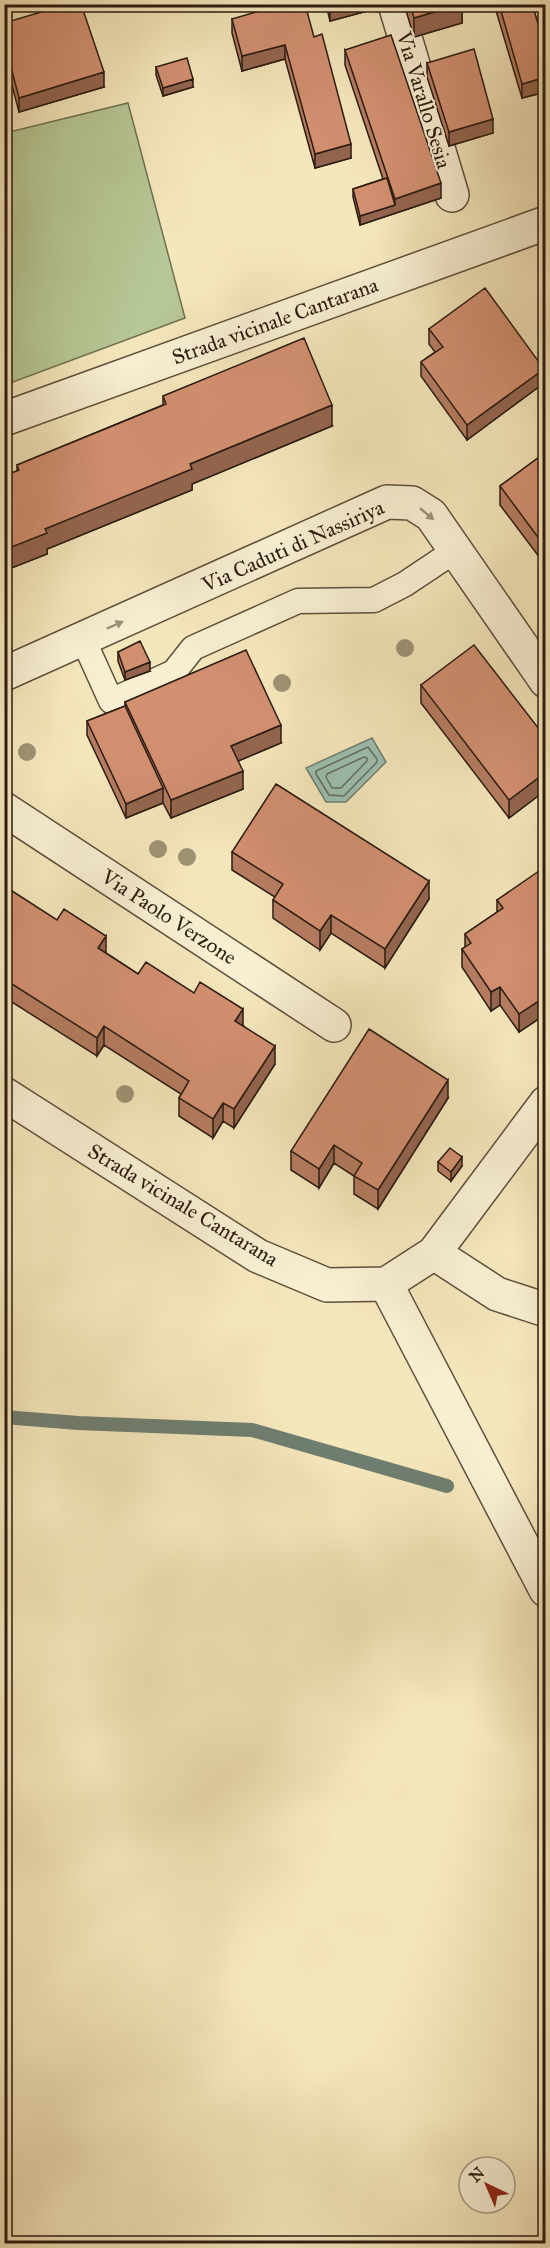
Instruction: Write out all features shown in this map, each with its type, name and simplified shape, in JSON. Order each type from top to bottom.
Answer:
[{"type":"street","name":"Via Varallo Sesia","points":[[395,4],[452,195]]},
{"type":"street","name":"Strada vicinale Cantarana","points":[[4,419],[546,223]]},
{"type":"street","name":"Via Caduti di Nassiriya","points":[[4,674],[387,502],[412,503],[431,515],[546,681]]},
{"type":"street","name":"Via Paolo Verzone","points":[[4,808],[333,1025]]},
{"type":"street","name":"Strada vicinale Cantarana","points":[[4,1094],[258,1256],[327,1285],[386,1284]]},
{"type":"street","points":[[546,1103],[434,1253],[386,1284],[546,1590]]},
{"type":"street","points":[[434,1253],[497,1294],[546,1310]]},
{"type":"lane","points":[[83,639],[111,701],[174,672],[193,648],[298,601],[374,600],[457,552]]},
{"type":"green space","points":[[128,103],[185,318],[5,385],[5,133]]},
{"type":"water","points":[[372,738],[386,762],[346,802],[326,802],[306,768]]},
{"type":"building","points":[[68,4],[81,4],[104,72],[19,98],[4,40],[4,23]]},
{"type":"building","points":[[284,4],[305,4],[314,37],[322,34],[351,144],[315,154],[285,45],[242,56],[232,19]]},
{"type":"building","points":[[410,4],[460,4],[414,18]]},
{"type":"building","points":[[499,4],[532,4],[546,50],[546,77],[522,84]]},
{"type":"building","points":[[391,35],[441,183],[395,199],[345,50]]},
{"type":"building","points":[[474,49],[493,119],[449,132],[427,63]]},
{"type":"building","points":[[187,58],[193,79],[163,88],[156,67]]},
{"type":"building","points":[[387,178],[395,205],[360,216],[353,189]]},
{"type":"building","points":[[485,288],[544,369],[467,425],[421,362],[443,347],[429,329]]},
{"type":"building","points":[[304,338],[332,405],[190,464],[192,469],[45,529],[47,533],[4,550],[4,476],[19,470],[17,465],[166,404],[163,396]]},
{"type":"building","points":[[546,452],[546,548],[500,486]]},
{"type":"building","points":[[140,641],[150,662],[125,672],[118,652]]},
{"type":"building","points":[[474,645],[546,738],[546,772],[509,800],[421,685]]},
{"type":"building","points":[[246,650],[281,725],[231,746],[243,771],[171,800],[125,702]]},
{"type":"building","points":[[125,706],[163,788],[126,804],[87,721]]},
{"type":"building","points":[[276,784],[429,881],[385,949],[331,915],[320,931],[273,900],[283,884],[232,852]]},
{"type":"building","points":[[539,871],[543,878],[546,876],[546,996],[519,1014],[500,987],[491,992],[462,949],[471,943],[465,934],[503,908],[497,900]]},
{"type":"building","points":[[9,889],[57,920],[64,909],[106,936],[98,948],[138,974],[146,962],[194,993],[200,982],[243,1009],[235,1021],[275,1046],[234,1109],[223,1103],[213,1119],[179,1098],[189,1081],[104,1026],[97,1038],[4,979],[4,895]]},
{"type":"building","points":[[369,1029],[448,1080],[378,1190],[354,1176],[362,1163],[334,1145],[319,1169],[291,1151]]},
{"type":"building","points":[[450,1148],[462,1157],[451,1172],[438,1162]]},
{"type":"waterway","points":[[4,1417],[78,1423],[252,1430],[447,1486]]}]
